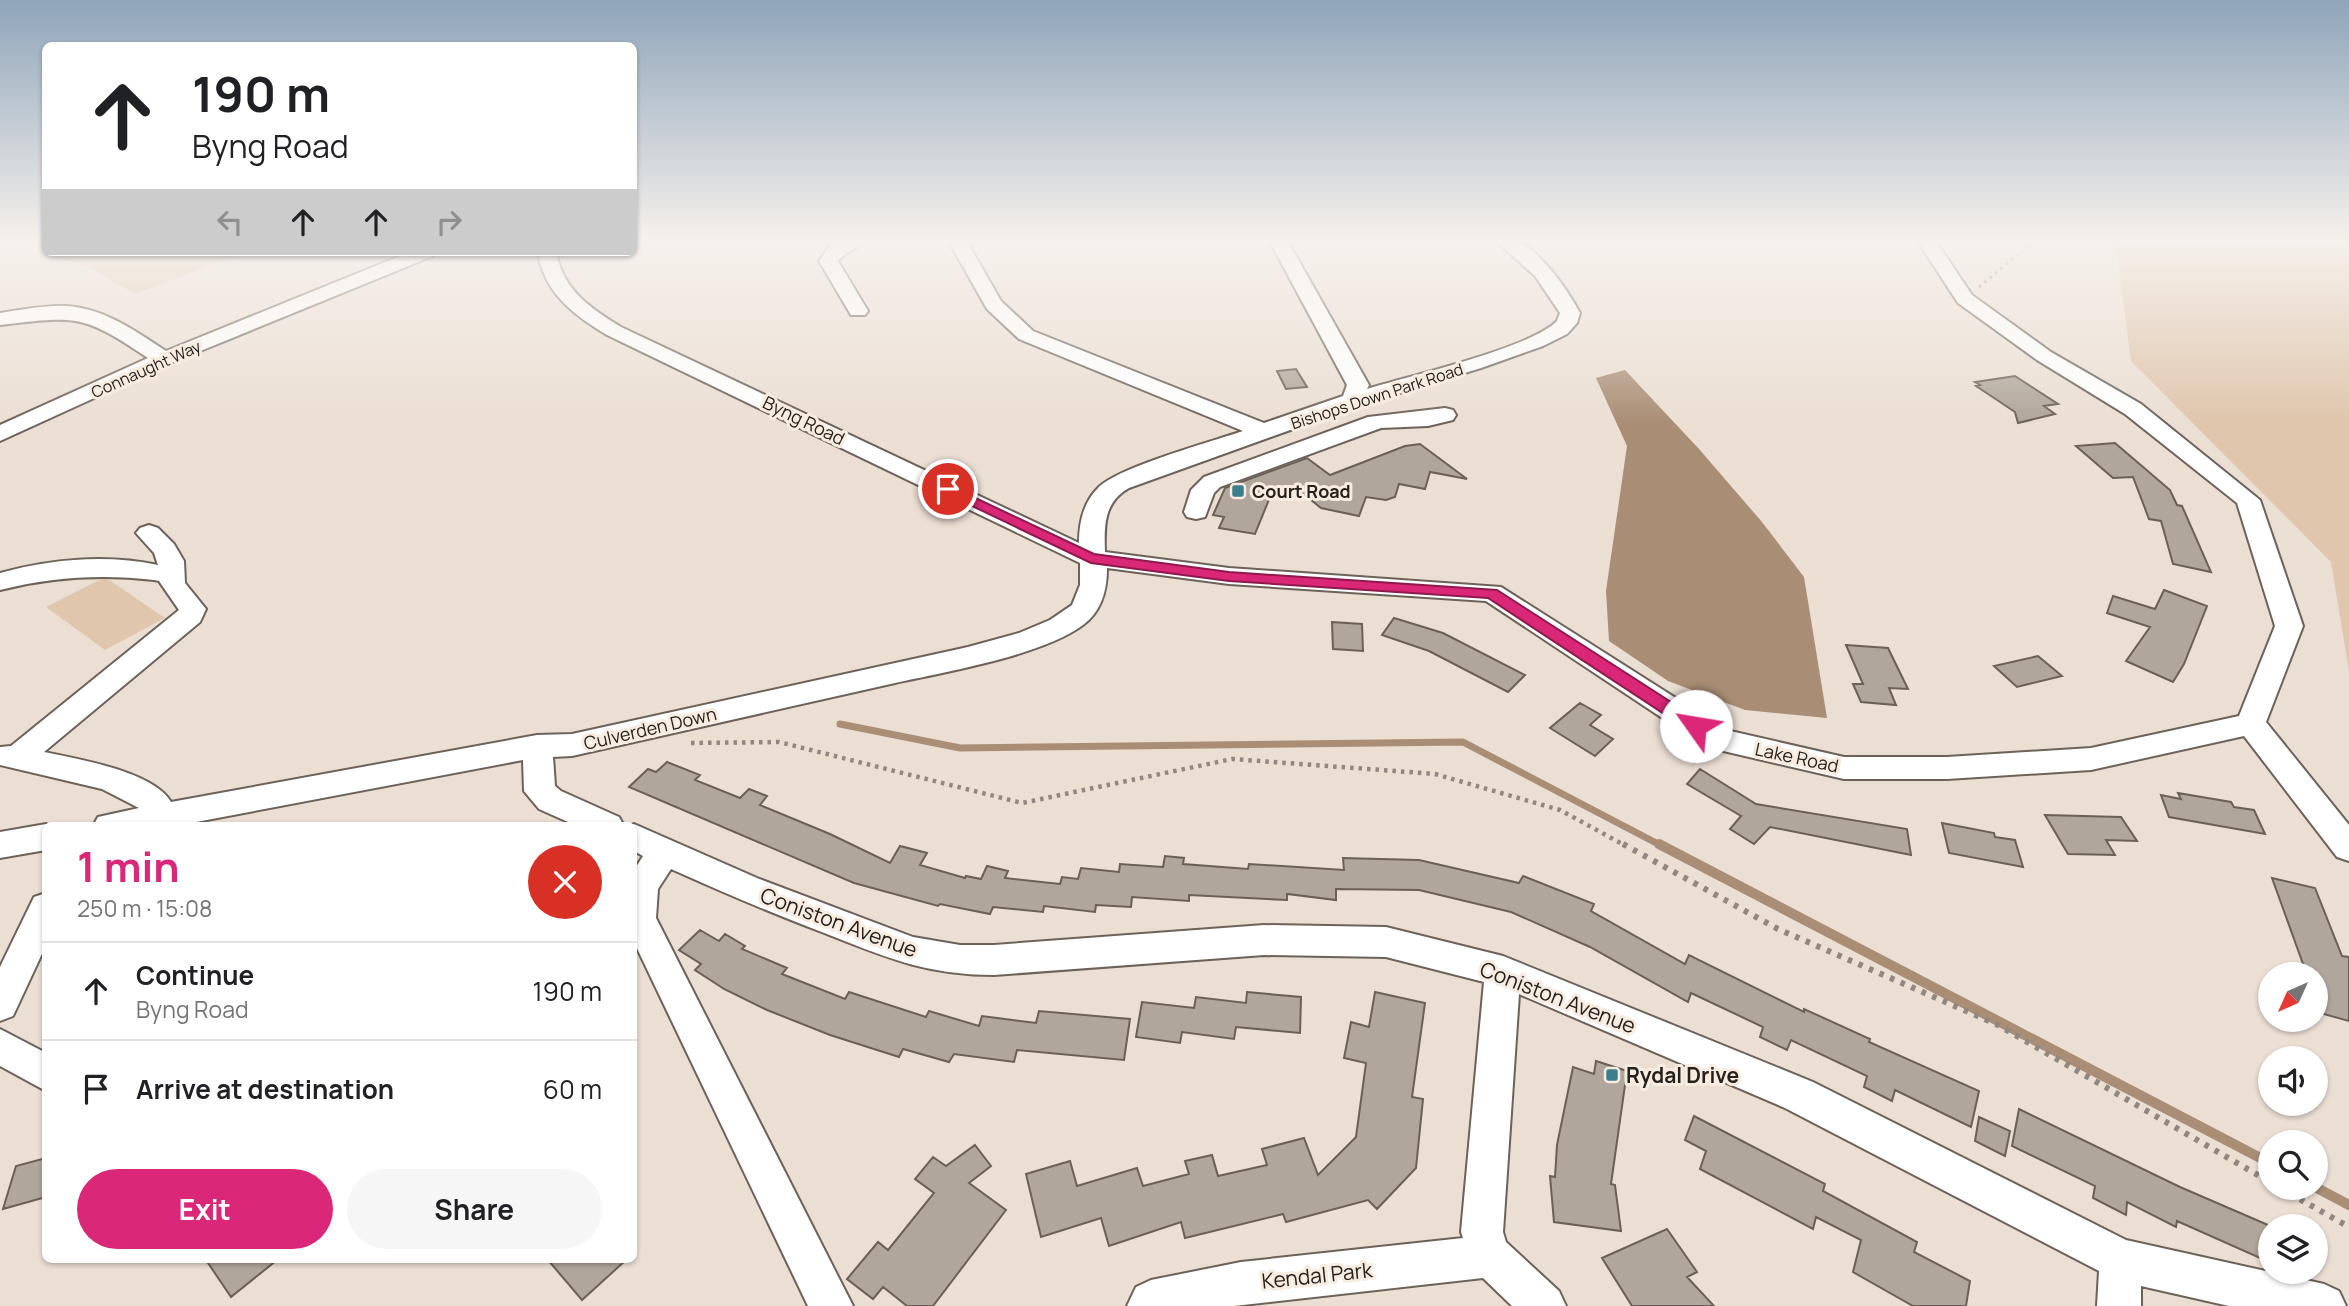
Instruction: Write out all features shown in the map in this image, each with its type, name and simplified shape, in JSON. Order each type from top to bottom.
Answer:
[{"type":"street","name":"Connaught Way","points":[[0,434],[164,359],[306,301]]},
{"type":"street","name":"Byng Road","points":[[569,301],[614,331],[1091,558]]},
{"type":"street","points":[[852,301],[858,311]]},
{"type":"street","points":[[990,301],[1019,331],[1042,343],[1266,432]]},
{"type":"street","points":[[1312,301],[1358,385],[1352,400]]},
{"type":"street","name":"Bishops Down Park Road","points":[[1093,514],[1106,493],[1138,475],[1307,418],[1352,400],[1474,364],[1536,342],[1560,330],[1567,323],[1570,313],[1562,301]]},
{"type":"street","points":[[1968,301],[2044,356],[2133,410],[2248,500],[2288,626],[2251,724],[2349,848]]},
{"type":"street","points":[[0,319],[65,312],[88,316],[118,330],[164,359]]},
{"type":"street","points":[[1196,512],[1203,490],[1212,482],[1390,418],[1424,421],[1445,415]]},
{"type":"street","points":[[1307,418],[1336,437]]},
{"type":"street","name":"Connaught Way","points":[[0,442],[22,425]]},
{"type":"street","name":"Culverden Down","points":[[133,822],[537,746],[572,746],[968,657],[1017,643],[1060,626],[1082,611],[1093,588],[1093,514]]},
{"type":"street","points":[[8,755],[190,616],[193,609],[172,584],[167,548],[149,533]]},
{"type":"street","name":"Lake Road","points":[[1091,558],[1229,576],[1492,593],[1717,739],[1844,768],[1947,768],[2091,760],[2251,724]]},
{"type":"street","points":[[0,582],[44,573],[109,569],[152,570],[172,576]]},
{"type":"street","points":[[537,746],[540,791],[550,800],[599,822]]},
{"type":"street","points":[[8,755],[68,768],[145,793],[157,806],[151,819]]},
{"type":"street","points":[[0,845],[42,838]]},
{"type":"street","points":[[649,844],[643,881],[637,898],[639,918],[831,1306]]},
{"type":"street","name":"Coniston Avenue","points":[[649,844],[744,888],[912,952],[960,960],[994,960],[1264,940],[1386,942],[1503,971],[1799,1095],[2122,1260],[2325,1306]]},
{"type":"street","points":[[0,1005],[42,915]]},
{"type":"street","points":[[1503,971],[1482,1232],[1490,1256],[1544,1306]]},
{"type":"street","points":[[0,1046],[42,1072]]},
{"type":"street","name":"Kendal Park","points":[[1149,1306],[1151,1302],[1241,1283],[1490,1256]]},
{"type":"street","points":[[2119,1306],[2122,1260]]},
{"type":"path","points":[[682,743],[779,741],[1022,803],[1232,758],[1435,774],[1560,810],[1778,929],[1996,1024],[2258,1175]]},
{"type":"path","points":[[2301,1200],[2349,1227]]},
{"type":"shaded area","points":[[2123,301],[2349,301],[2349,671],[2331,562],[2131,361]]},
{"type":"shaded area","points":[[1625,370],[1699,449],[1762,522],[1804,577],[1827,718],[1745,710],[1668,681],[1609,641],[1606,591],[1627,446],[1596,378]]},
{"type":"shaded area","points":[[105,577],[165,618],[105,650],[46,607]]},
{"type":"building","points":[[1296,369],[1307,387],[1286,389],[1277,371]]},
{"type":"building","points":[[2015,376],[2058,404],[2044,406],[2055,414],[2018,423],[2015,412],[1976,386],[1980,385],[1975,382]]},
{"type":"building","points":[[2115,443],[2170,490],[2177,505],[2182,506],[2211,572],[2173,564],[2161,521],[2149,519],[2133,477],[2113,478],[2076,446]]},
{"type":"building","points":[[1420,444],[1467,479],[1430,472],[1425,489],[1399,484],[1395,497],[1386,500],[1366,497],[1359,516],[1321,508],[1295,487],[1270,497],[1255,534],[1219,528],[1224,517],[1213,515],[1225,488],[1307,458],[1330,475],[1405,446]]},
{"type":"building","points":[[2164,590],[2207,606],[2184,664],[2173,682],[2126,661],[2150,627],[2107,613],[2113,596],[2155,609]]},
{"type":"building","points":[[1394,618],[1443,633],[1525,675],[1508,692],[1429,651],[1382,635]]},
{"type":"building","points":[[1332,622],[1362,624],[1363,651],[1333,649]]},
{"type":"building","points":[[1846,645],[1888,648],[1908,689],[1889,688],[1896,705],[1861,702],[1853,684],[1863,684]]},
{"type":"building","points":[[2038,656],[2062,676],[2017,687],[1994,666]]},
{"type":"building","points":[[1580,703],[1601,715],[1590,725],[1613,739],[1595,756],[1550,728]]},
{"type":"building","points":[[667,762],[700,775],[695,780],[740,798],[749,789],[767,796],[760,805],[890,863],[900,846],[927,853],[920,865],[965,878],[981,879],[987,866],[1008,871],[1005,878],[1060,884],[1062,877],[1078,879],[1081,868],[1119,872],[1120,864],[1163,867],[1165,856],[1184,858],[1183,864],[1248,869],[1249,864],[1344,870],[1343,858],[1419,860],[1519,883],[1523,876],[1594,904],[1591,911],[1685,964],[1689,955],[1804,1012],[1804,1009],[1870,1039],[1869,1042],[1979,1091],[1971,1127],[1895,1090],[1892,1101],[1864,1087],[1867,1076],[1791,1040],[1787,1050],[1760,1037],[1763,1027],[1691,993],[1688,1002],[1590,947],[1511,912],[1419,890],[1336,889],[1336,900],[1287,894],[1287,900],[1189,895],[1189,901],[1132,897],[1131,907],[1096,905],[1095,912],[1044,906],[1043,912],[993,907],[990,914],[940,904],[938,906],[854,883],[629,787],[648,769],[656,772]]},
{"type":"building","points":[[1700,769],[1756,804],[1907,829],[1911,855],[1770,827],[1754,844],[1730,829],[1741,816],[1687,784]]},
{"type":"building","points":[[2178,793],[2231,802],[2234,807],[2254,810],[2265,834],[2169,817],[2161,795],[2181,799]]},
{"type":"building","points":[[2045,815],[2121,817],[2137,841],[2106,840],[2115,855],[2068,854]]},
{"type":"building","points":[[1942,823],[2015,840],[2023,867],[1949,853]]},
{"type":"building","points":[[2272,878],[2315,888],[2342,956],[2349,957],[2349,1021],[2328,1015],[2328,962],[2302,962]]},
{"type":"building","points":[[700,930],[719,941],[725,934],[745,946],[742,949],[787,968],[782,974],[845,999],[849,992],[926,1017],[929,1011],[979,1026],[982,1016],[1036,1023],[1039,1011],[1130,1019],[1124,1060],[1017,1050],[1014,1062],[954,1054],[949,1062],[903,1049],[899,1057],[830,1035],[767,1010],[724,989],[695,970],[701,964],[679,950]]},
{"type":"building","points":[[1247,992],[1301,997],[1300,1033],[1236,1027],[1234,1039],[1182,1032],[1180,1043],[1136,1037],[1142,1002],[1194,1008],[1196,997],[1246,1003]]},
{"type":"building","points":[[1375,992],[1425,1003],[1412,1097],[1423,1099],[1416,1168],[1377,1209],[1368,1200],[1286,1222],[1283,1214],[1185,1238],[1181,1222],[1109,1246],[1101,1218],[1041,1237],[1026,1174],[1070,1161],[1077,1186],[1137,1168],[1143,1186],[1189,1174],[1185,1161],[1212,1155],[1218,1176],[1267,1165],[1262,1149],[1304,1138],[1318,1175],[1356,1137],[1366,1063],[1344,1058],[1351,1022],[1369,1027]]},
{"type":"building","points":[[1596,1061],[1627,1071],[1611,1184],[1615,1185],[1621,1231],[1554,1222],[1550,1176],[1555,1177],[1557,1145],[1573,1067],[1594,1074]]},
{"type":"building","points":[[2019,1109],[2180,1187],[2258,1221],[2258,1257],[2177,1221],[2176,1227],[2127,1202],[2126,1215],[2093,1198],[2095,1186],[2012,1146]]},
{"type":"building","points":[[1694,1116],[1825,1184],[1823,1191],[1917,1242],[1914,1252],[1970,1281],[1966,1306],[1913,1306],[1853,1272],[1861,1240],[1816,1217],[1813,1229],[1700,1169],[1706,1151],[1685,1140]]},
{"type":"building","points":[[1979,1117],[2010,1131],[2005,1156],[1975,1141]]},
{"type":"building","points":[[975,1145],[991,1166],[969,1183],[1006,1210],[933,1306],[907,1306],[883,1287],[873,1299],[847,1279],[878,1242],[888,1250],[934,1193],[915,1179],[933,1157],[946,1166]]},
{"type":"building","points":[[42,1159],[42,1198],[3,1209],[16,1166]]},
{"type":"building","points":[[1667,1229],[1697,1272],[1687,1277],[1714,1306],[1632,1306],[1602,1258]]},
{"type":"building","points":[[208,1263],[273,1263],[231,1297]]},
{"type":"building","points":[[551,1263],[623,1263],[582,1300]]},
{"type":"waterway","points":[[840,724],[960,748],[1463,742],[1662,846]]},
{"type":"waterway","points":[[1659,844],[2258,1157]]},
{"type":"waterway","points":[[2328,1194],[2349,1205]]},
{"type":"place","name":"Court Road","points":[[1238,491]]},
{"type":"place","name":"Rydal Drive","points":[[1612,1075]]},
{"type":"route","points":[[948,489],[1091,558],[1229,576],[1492,593],[1696,726]]}]
